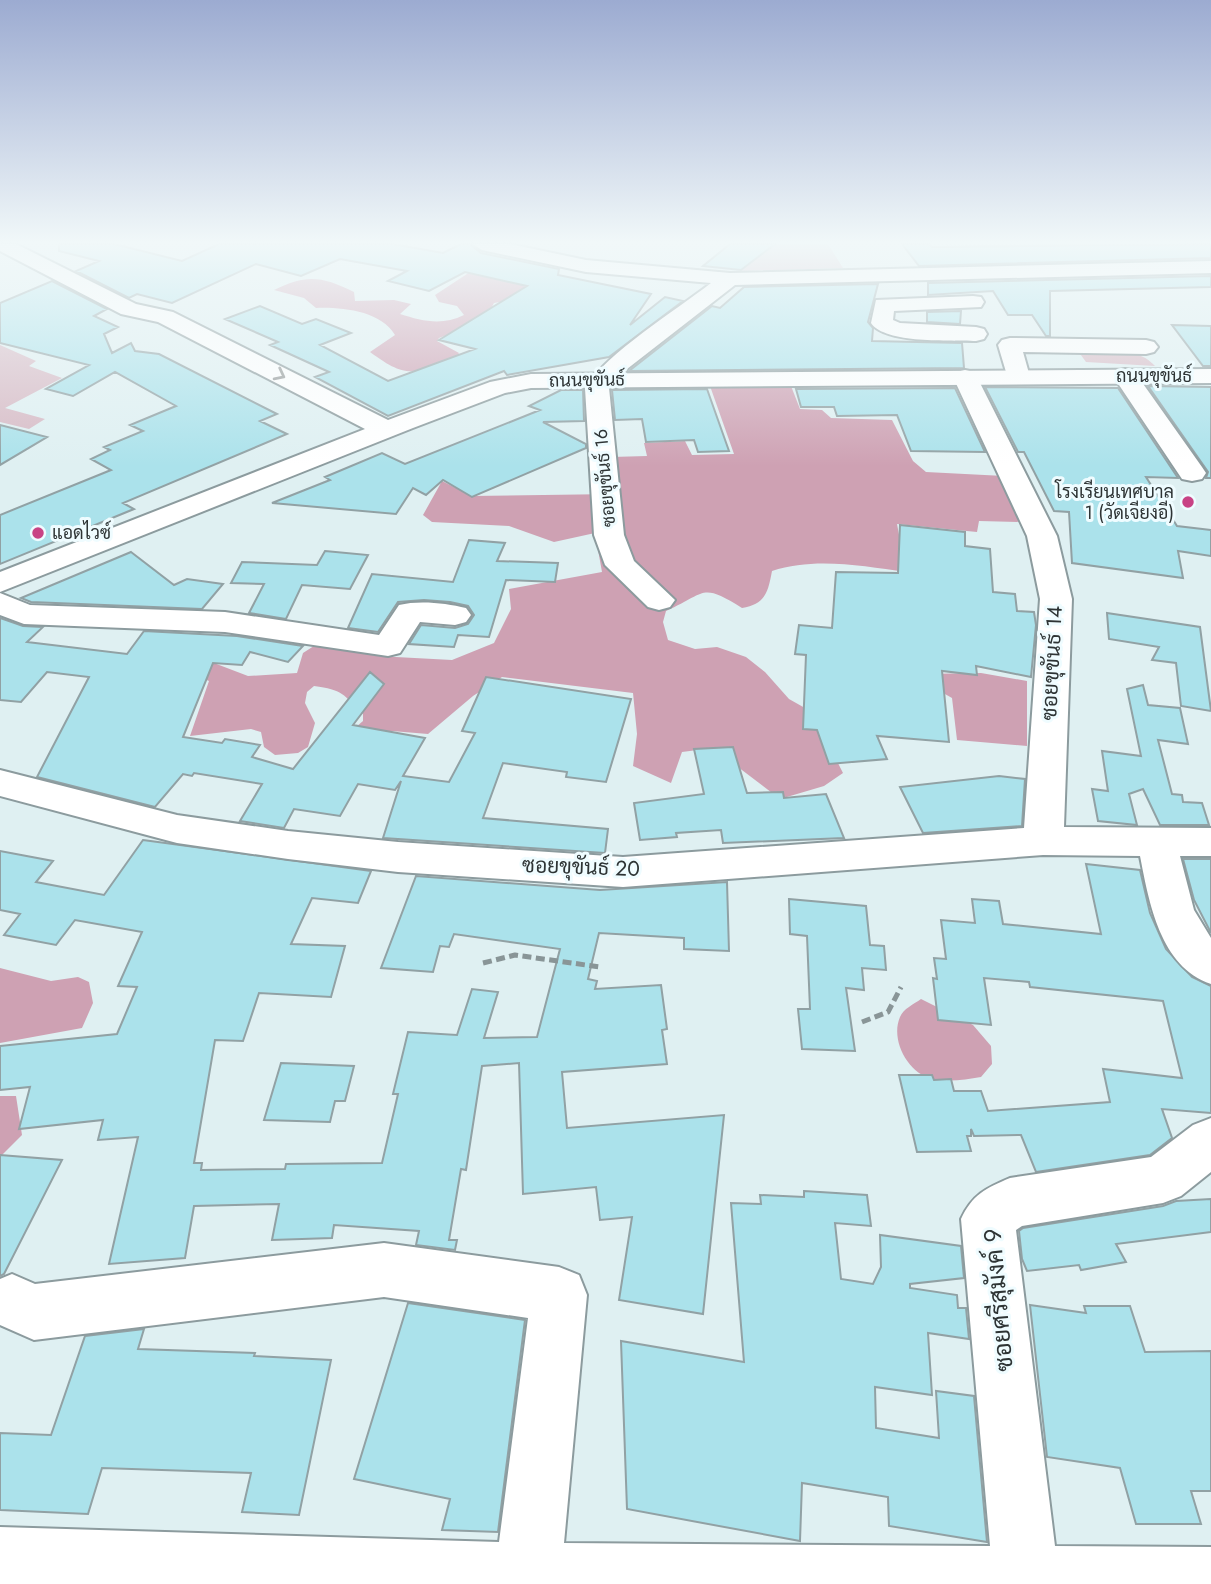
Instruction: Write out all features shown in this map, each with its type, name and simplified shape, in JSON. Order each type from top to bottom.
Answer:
[{"type":"street","points":[[137,318],[143,325],[375,435]]},
{"type":"street","points":[[602,380],[681,318]]},
{"type":"street","points":[[883,318],[882,323],[896,330],[976,334]]},
{"type":"street","points":[[972,377],[976,334],[974,318]]},
{"type":"street","points":[[1127,320],[1171,376]]},
{"type":"street","points":[[1018,377],[1010,345],[1146,347]]},
{"type":"street","points":[[1125,376],[1192,473]]},
{"type":"street","name":"ถนนขุขันธ์","points":[[0,583],[499,387],[531,381],[1211,376]]},
{"type":"street","name":"ซอยขุขันธ์ 14","points":[[972,377],[1042,536],[1056,599],[1043,841]]},
{"type":"street","name":"ซอยขุขันธ์ 16","points":[[602,380],[597,388],[609,535],[621,565],[659,600]]},
{"type":"street","points":[[0,603],[24,614],[225,622],[388,646],[410,612],[455,615]]},
{"type":"street","name":"ซอยขุขันธ์ 20","points":[[0,783],[177,829],[288,845],[398,857],[623,872],[1043,841],[1211,842]]},
{"type":"street","points":[[1157,842],[1175,922],[1196,954],[1211,966]]},
{"type":"street","name":"ซอยศรีสุมังค์ 9","points":[[1026,1579],[988,1219],[1010,1203],[1163,1179],[1211,1141]]},
{"type":"street","points":[[12,1302],[34,1312],[384,1270],[559,1295],[527,1576]]},
{"type":"street","points":[[0,1560],[369,1578],[527,1576],[1211,1580]]},
{"type":"path","points":[[484,963],[515,955],[600,967]]},
{"type":"path","points":[[862,1022],[888,1012],[901,987]]},
{"type":"shaded area","points":[[374,318],[440,321],[486,318],[484,321],[439,338],[437,341],[459,353],[450,367],[407,371],[391,366],[370,352],[395,335],[389,327]]},
{"type":"shaded area","points":[[0,345],[36,361],[29,366],[62,378],[5,408],[45,419],[29,429],[0,422]]},
{"type":"shaded area","points":[[1078,351],[1129,352],[1148,359],[1155,366],[1086,362]]},
{"type":"shaded area","points":[[710,386],[791,386],[800,409],[822,410],[831,418],[892,420],[913,461],[926,472],[1004,476],[1023,522],[979,521],[977,532],[897,524],[906,572],[839,564],[805,564],[772,571],[769,586],[756,604],[742,608],[718,595],[704,593],[666,611],[663,622],[668,640],[695,649],[717,647],[746,657],[765,672],[789,699],[812,712],[843,773],[824,786],[780,799],[713,748],[682,752],[671,783],[633,766],[637,734],[633,693],[502,677],[473,696],[428,734],[392,731],[377,741],[356,727],[363,721],[363,714],[346,697],[337,691],[314,686],[307,692],[305,703],[315,723],[308,747],[298,753],[275,755],[264,747],[261,732],[251,729],[190,736],[209,681],[181,669],[206,660],[248,676],[297,673],[303,653],[317,644],[377,656],[452,660],[494,643],[511,609],[509,589],[602,572],[595,533],[554,542],[509,526],[432,522],[423,515],[442,481],[472,496],[614,494],[611,457],[647,456],[644,443],[685,441],[692,455],[734,454]]},
{"type":"shaded area","points":[[981,673],[1027,681],[1027,746],[957,740],[952,698],[920,680],[923,674]]},
{"type":"shaded area","points":[[0,968],[51,981],[78,977],[89,982],[93,1003],[82,1028],[0,1043]]},
{"type":"shaded area","points":[[921,999],[973,1025],[991,1046],[992,1064],[981,1077],[932,1079],[923,1076],[909,1063],[899,1045],[898,1026],[904,1012]]},
{"type":"shaded area","points":[[0,1096],[16,1096],[22,1135],[0,1157]]},
{"type":"building","points":[[0,318],[98,318],[118,327],[104,334],[112,353],[131,343],[135,351],[159,354],[277,414],[260,421],[287,434],[123,503],[134,509],[0,564],[0,515],[111,470],[91,459],[110,450],[104,447],[143,431],[130,425],[176,406],[115,372],[73,396],[46,389],[89,365],[0,343]]},
{"type":"building","points":[[288,318],[302,324],[316,319],[351,333],[320,345],[388,381],[475,349],[439,340],[475,318],[635,318],[630,325],[639,318],[661,318],[609,357],[507,375],[504,371],[388,416],[315,377],[329,372],[270,345],[278,342],[225,319]]},
{"type":"building","points":[[697,318],[869,318],[868,322],[873,328],[872,341],[962,343],[964,368],[629,371]]},
{"type":"building","points":[[927,318],[960,318],[960,324],[927,322]]},
{"type":"building","points":[[1034,318],[1050,318],[1050,336],[1046,336]]},
{"type":"building","points":[[1172,325],[1211,326],[1211,366],[1203,366]]},
{"type":"building","points":[[1148,386],[1211,387],[1211,478],[1206,478],[1208,472]]},
{"type":"building","points":[[985,387],[1118,388],[1178,478],[1146,477],[1177,526],[1211,530],[1211,556],[1178,551],[1183,578],[1072,563],[1069,512],[1054,511],[1024,452],[1018,452]]},
{"type":"building","points":[[955,388],[985,452],[911,451],[897,415],[837,416],[834,407],[801,407],[796,389]]},
{"type":"building","points":[[707,389],[729,451],[698,452],[694,440],[646,442],[642,419],[615,420],[612,390]]},
{"type":"building","points":[[561,390],[583,390],[584,421],[543,422],[586,444],[586,448],[472,497],[443,480],[426,495],[413,488],[396,514],[272,503],[330,480],[325,477],[382,453],[405,464],[540,410],[529,406]]},
{"type":"building","points":[[0,425],[47,437],[0,465]]},
{"type":"building","points":[[900,525],[965,532],[965,546],[990,549],[993,592],[1015,594],[1017,611],[1034,612],[1036,625],[1031,677],[976,666],[977,675],[942,671],[949,742],[877,736],[887,759],[829,764],[817,730],[803,729],[806,655],[795,654],[799,625],[832,628],[836,572],[898,573]]},
{"type":"building","points":[[469,540],[505,543],[497,561],[558,563],[555,582],[506,580],[489,637],[458,635],[454,647],[409,644],[421,625],[455,628],[468,624],[474,615],[468,606],[450,602],[398,602],[378,632],[348,628],[372,574],[453,582]]},
{"type":"building","points":[[325,551],[368,555],[350,589],[302,585],[286,619],[249,613],[264,584],[231,583],[242,562],[317,565]]},
{"type":"building","points":[[131,552],[174,585],[187,579],[223,584],[202,609],[31,602],[21,598]]},
{"type":"building","points":[[1107,613],[1200,627],[1211,711],[1181,706],[1176,663],[1152,660],[1159,647],[1109,639]]},
{"type":"building","points":[[0,618],[23,626],[43,627],[27,642],[127,654],[144,631],[237,636],[303,646],[288,662],[250,652],[242,665],[213,663],[183,737],[222,743],[225,739],[260,745],[252,757],[293,769],[370,672],[384,684],[353,725],[425,738],[403,776],[449,782],[475,733],[462,731],[486,677],[631,699],[606,782],[566,777],[567,772],[503,763],[483,818],[608,829],[605,853],[383,838],[401,781],[395,790],[358,784],[340,816],[294,809],[284,828],[240,821],[262,784],[194,773],[192,776],[183,774],[155,807],[37,777],[89,677],[47,672],[21,702],[0,700]]},
{"type":"building","points":[[1143,685],[1148,705],[1180,708],[1188,744],[1158,740],[1172,794],[1182,795],[1183,802],[1202,803],[1209,825],[1160,825],[1143,789],[1129,794],[1137,825],[1098,821],[1092,789],[1108,791],[1102,751],[1141,756],[1127,689]]},
{"type":"building","points":[[733,747],[747,793],[783,792],[784,798],[826,794],[844,838],[723,843],[721,830],[676,833],[677,837],[640,840],[634,803],[704,794],[694,749]]},
{"type":"building","points":[[999,776],[1025,779],[1022,826],[923,833],[900,787]]},
{"type":"building","points":[[143,840],[371,871],[358,903],[312,898],[291,944],[345,946],[331,997],[259,993],[243,1041],[215,1040],[194,1163],[202,1163],[201,1170],[285,1169],[286,1164],[382,1163],[398,1094],[393,1094],[408,1032],[457,1035],[472,989],[498,992],[484,1038],[537,1037],[560,949],[454,934],[449,947],[440,946],[433,972],[381,968],[416,876],[600,890],[727,882],[729,951],[684,949],[684,938],[599,933],[588,979],[597,981],[595,989],[661,985],[667,1029],[662,1030],[667,1064],[562,1072],[567,1128],[724,1115],[703,1314],[619,1300],[632,1217],[600,1220],[596,1187],[523,1194],[519,1063],[482,1066],[466,1170],[461,1169],[449,1240],[457,1240],[455,1250],[416,1245],[419,1231],[334,1225],[332,1238],[272,1240],[279,1204],[194,1206],[185,1258],[109,1264],[138,1137],[98,1140],[103,1120],[19,1129],[30,1087],[0,1090],[0,1046],[117,1034],[137,987],[118,986],[142,932],[75,920],[56,945],[4,935],[20,914],[0,910],[0,851],[53,861],[36,882],[104,895]]},
{"type":"building","points":[[1183,859],[1211,859],[1211,933],[1194,900]]},
{"type":"building","points":[[1086,864],[1140,870],[1150,913],[1166,949],[1192,977],[1211,986],[1211,1113],[1162,1109],[1172,1138],[1150,1155],[1036,1172],[1021,1135],[974,1136],[971,1129],[971,1136],[967,1136],[971,1151],[917,1152],[899,1075],[932,1075],[934,1080],[951,1079],[954,1091],[981,1091],[988,1111],[1110,1102],[1103,1069],[1182,1078],[1163,1001],[1030,987],[1029,982],[984,978],[991,1025],[938,1020],[933,978],[937,979],[934,958],[946,959],[941,920],[975,923],[972,899],[999,901],[1003,924],[1101,934]]},
{"type":"building","points":[[789,899],[866,906],[870,945],[884,946],[886,970],[862,968],[864,990],[846,988],[855,1051],[802,1049],[798,1009],[810,1009],[807,936],[790,934]]},
{"type":"building","points":[[281,1063],[354,1066],[345,1101],[335,1101],[330,1122],[264,1120]]},
{"type":"building","points":[[0,1155],[62,1160],[4,1274],[0,1276]]},
{"type":"building","points":[[804,1191],[867,1195],[871,1226],[835,1223],[841,1279],[873,1284],[881,1267],[880,1235],[961,1246],[964,1278],[910,1284],[910,1288],[957,1295],[958,1308],[966,1308],[969,1339],[928,1333],[932,1395],[875,1387],[876,1428],[939,1438],[936,1391],[974,1396],[987,1542],[889,1526],[888,1497],[802,1483],[800,1541],[627,1509],[621,1341],[744,1362],[731,1203],[761,1204],[760,1195],[804,1197]]},
{"type":"building","points":[[1211,1199],[1211,1232],[1116,1244],[1126,1262],[1081,1270],[1079,1265],[1027,1271],[1022,1259],[1019,1231],[1023,1228],[1163,1206],[1176,1201]]},
{"type":"building","points":[[408,1303],[525,1320],[498,1532],[442,1530],[450,1499],[354,1479]]},
{"type":"building","points":[[1030,1305],[1086,1313],[1084,1306],[1130,1306],[1145,1352],[1211,1351],[1211,1491],[1191,1491],[1201,1524],[1136,1524],[1120,1468],[1047,1457]]},
{"type":"building","points":[[144,1329],[138,1349],[255,1353],[254,1356],[331,1360],[299,1515],[242,1512],[251,1473],[102,1468],[88,1514],[0,1510],[0,1433],[51,1435],[85,1336]]},
{"type":"place","name":"โรงเรียนเทศบาล 1 (วัดเจียงอี)","points":[[1188,502]]},
{"type":"place","name":"แอดไวซ์","points":[[38,533]]}]
